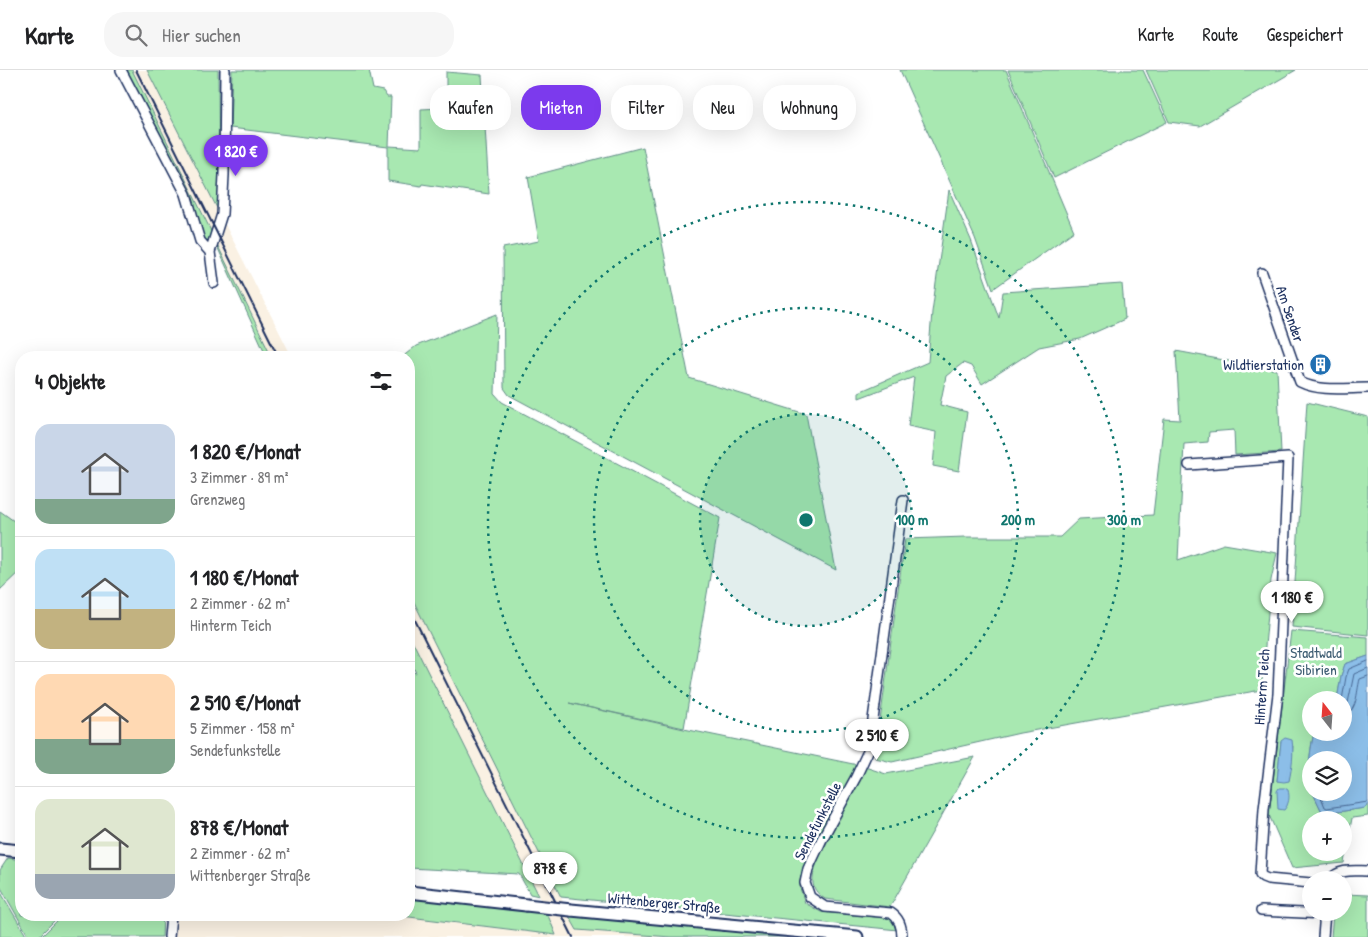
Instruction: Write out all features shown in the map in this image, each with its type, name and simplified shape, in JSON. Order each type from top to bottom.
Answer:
[{"type":"main road","points":[[0,849],[15,850]]},
{"type":"main road","name":"Wittenberger Straße","points":[[415,893],[571,910],[857,937]]},
{"type":"street","points":[[121,70],[186,194],[200,241],[210,252]]},
{"type":"street","points":[[214,283],[210,252],[222,214],[225,70]]},
{"type":"street","name":"Am Sender","points":[[1262,274],[1300,382],[1328,389],[1368,388]]},
{"type":"street","name":"Hinterm Teich","points":[[1189,465],[1288,458],[1278,694],[1264,809],[1260,874],[1262,878],[1302,882]]},
{"type":"street","name":"Sendefunkstelle","points":[[902,937],[900,922],[891,913],[825,907],[810,897],[805,883],[808,869],[822,839],[869,749],[903,500]]},
{"type":"street","points":[[1352,872],[1368,872]]},
{"type":"street","points":[[1261,911],[1302,912]]},
{"type":"street","points":[[170,937],[171,921]]},
{"type":"street","points":[[1323,937],[1324,921]]},
{"type":"shaded area","points":[[132,70],[147,70],[289,351],[269,351]]},
{"type":"shaded area","points":[[415,604],[577,930],[671,937],[174,937],[176,921],[415,921],[415,918],[556,935],[539,896],[415,646]]},
{"type":"green space","points":[[124,70],[132,70],[212,233],[208,244],[205,244]]},
{"type":"green space","points":[[147,70],[218,70],[219,212]]},
{"type":"green space","points":[[232,70],[369,70],[373,89],[383,91],[387,97],[391,97],[389,146],[421,148],[421,109],[430,109],[430,130],[485,130],[489,194],[388,181],[388,147],[230,128]]},
{"type":"green space","points":[[900,70],[1006,70],[1074,231],[993,289],[975,238]]},
{"type":"green space","points":[[1008,70],[1143,70],[1167,122],[1054,178]]},
{"type":"green space","points":[[1146,70],[1296,70],[1200,126],[1169,122]]},
{"type":"green space","points":[[446,72],[482,75],[483,85],[446,85]]},
{"type":"green space","points":[[643,147],[689,378],[806,414],[836,570],[509,395],[504,388],[503,248],[539,241],[528,177]]},
{"type":"green space","points":[[949,190],[971,240],[999,318],[1003,292],[1122,284],[1125,319],[1080,339],[1039,347],[982,384],[971,366],[963,363],[946,376],[940,405],[967,412],[959,471],[933,466],[936,432],[908,426],[914,377],[859,398],[859,392],[928,362],[932,312]]},
{"type":"green space","points":[[216,244],[269,351],[264,351]]},
{"type":"green space","points":[[497,314],[495,394],[502,402],[720,518],[684,728],[569,703],[684,729],[858,765],[817,836],[804,865],[800,888],[805,903],[821,912],[890,918],[898,930],[561,897],[415,604],[415,351],[410,351],[416,346]]},
{"type":"green space","points":[[1176,351],[1277,370],[1281,452],[1235,455],[1234,430],[1209,432],[1208,442],[1184,444],[1178,560],[1224,544],[1277,553],[1271,580],[1261,690],[1020,733],[892,762],[875,758],[905,539],[1060,537],[1079,519],[1153,515],[1164,419],[1180,420]]},
{"type":"green space","points":[[1307,402],[1368,417],[1368,635],[1292,627]]},
{"type":"green space","points":[[0,511],[15,522],[15,576],[0,590]]},
{"type":"green space","name":"Stadtwald Sibirien","points":[[1291,631],[1368,637],[1368,656],[1345,664],[1338,691],[1302,691],[1302,741],[1313,741],[1311,751],[1302,751],[1302,801],[1317,801],[1322,811],[1302,811],[1302,861],[1344,861],[1344,863],[1292,868],[1269,815]],"holes":[[[1281,742],[1293,746],[1289,780],[1277,781]]]},
{"type":"green space","points":[[415,646],[539,896],[530,894],[519,874],[415,868]]},
{"type":"green space","points":[[975,757],[890,907],[825,899],[816,891],[813,877],[818,860],[865,767],[886,774]]},
{"type":"green space","name":"Stadtwald Sibirien","points":[[1368,804],[1368,816],[1352,818],[1352,811],[1344,811],[1365,808]]},
{"type":"green space","points":[[8,858],[15,859],[15,912],[0,886],[0,870]]},
{"type":"green space","points":[[0,891],[15,917],[15,921],[18,921],[27,937],[0,937]]},
{"type":"green space","points":[[1352,894],[1368,895],[1368,937],[1331,937],[1332,921],[1352,921]]},
{"type":"green space","points":[[415,899],[547,913],[556,935],[415,918]]},
{"type":"green space","points":[[569,916],[806,937],[671,937],[577,930]]},
{"type":"green space","points":[[20,921],[54,921],[38,937],[29,937]]},
{"type":"green space","points":[[57,921],[163,921],[162,937],[41,937]]},
{"type":"water","points":[[1368,656],[1368,804],[1365,808],[1344,811],[1322,811],[1317,801],[1352,801],[1352,751],[1310,751],[1312,741],[1352,741],[1352,691],[1338,691],[1345,664]]},
{"type":"water","points":[[1285,738],[1292,740],[1293,755],[1289,781],[1284,782],[1277,781],[1281,741]]},
{"type":"water","points":[[1279,788],[1285,788],[1289,793],[1288,803],[1284,810],[1278,809],[1277,791]]},
{"type":"railway","points":[[136,70],[276,351]]},
{"type":"railway","points":[[415,620],[573,937]]},
{"type":"place","name":"Wildtierstation","points":[[1320,365]]}]
